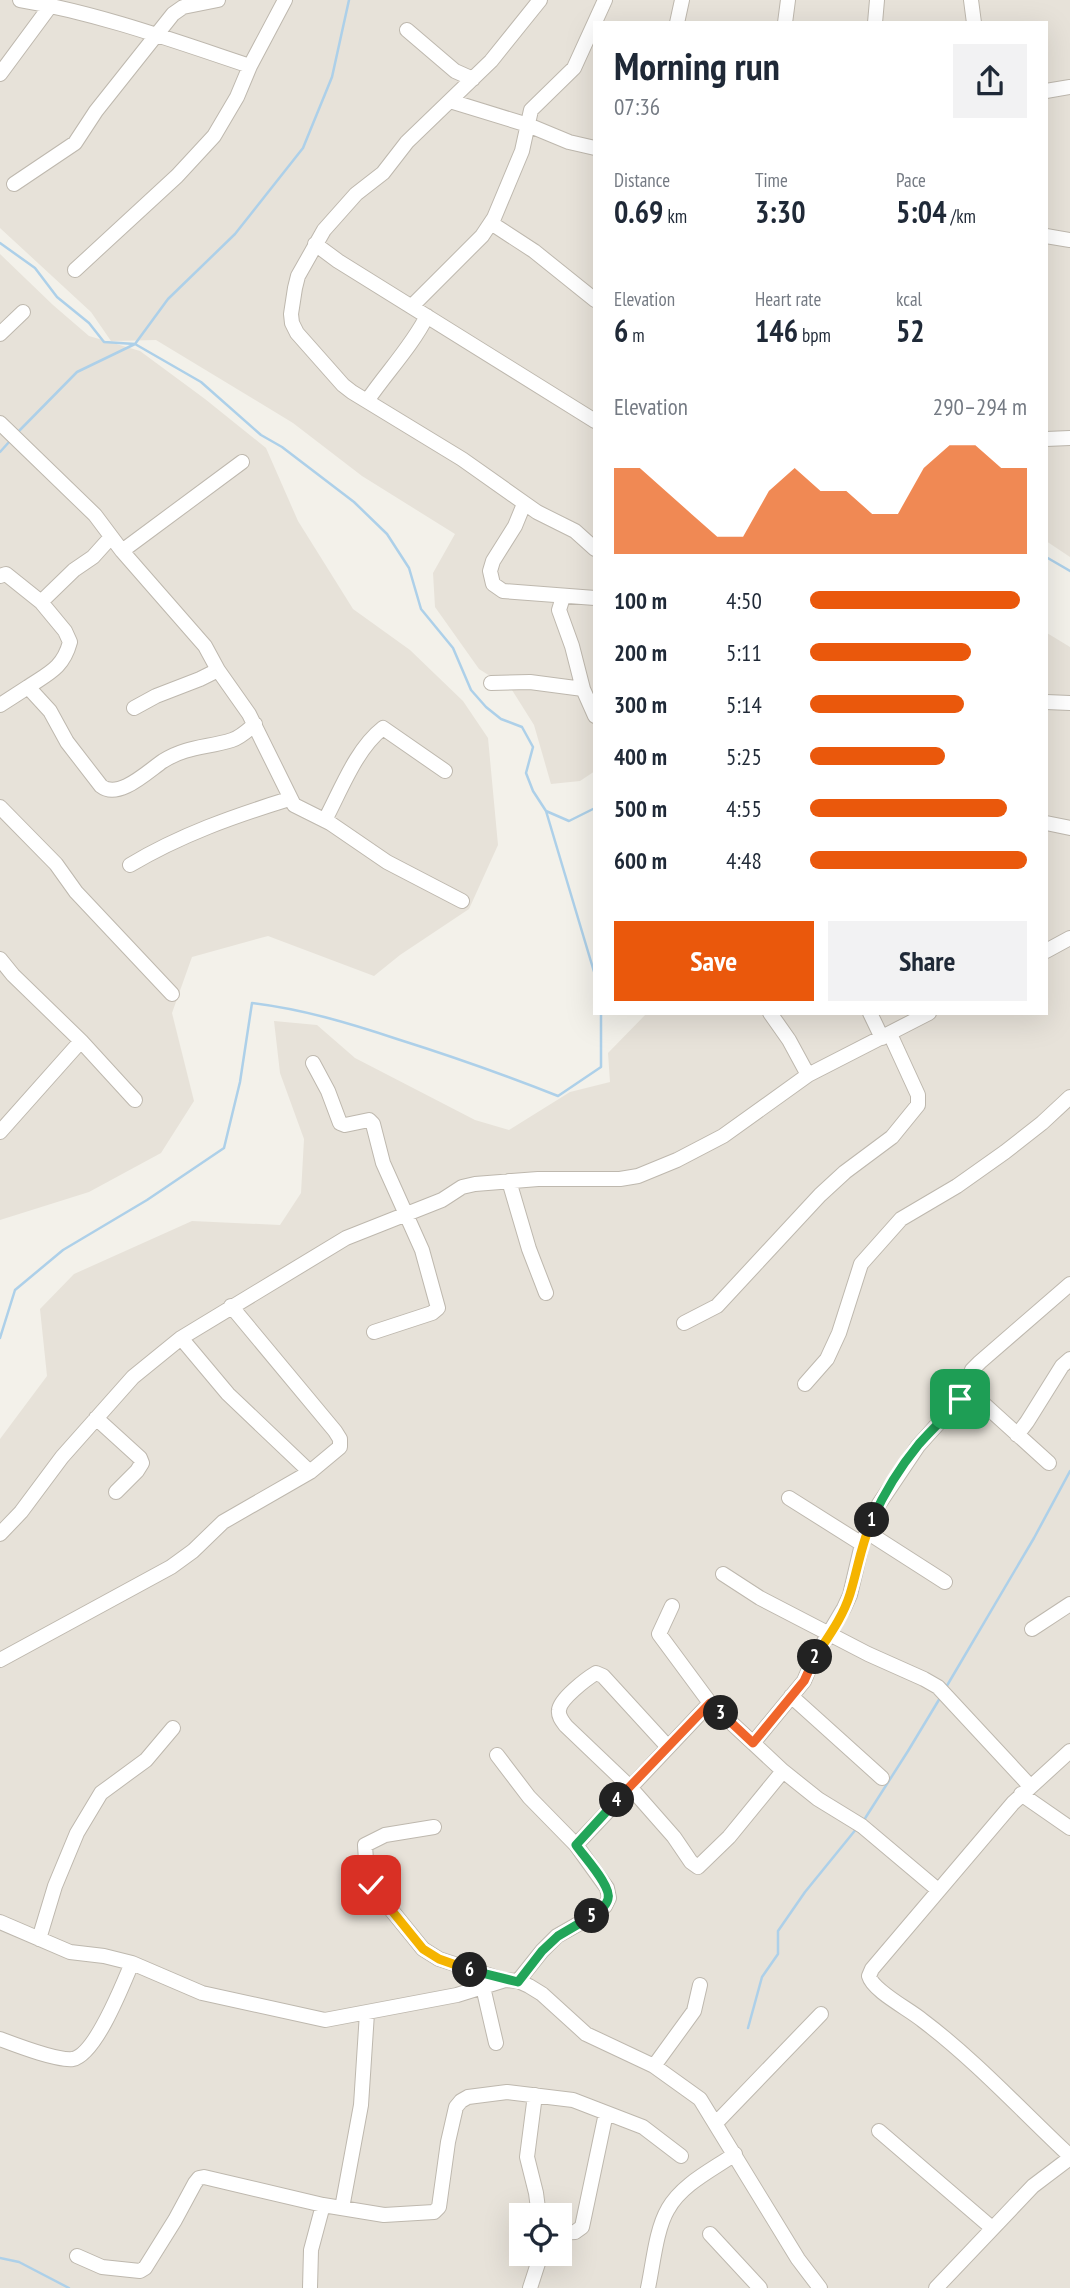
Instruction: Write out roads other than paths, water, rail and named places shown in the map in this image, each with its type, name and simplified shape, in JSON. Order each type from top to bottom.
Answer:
[{"type":"street","points":[[20,0],[51,5],[155,34],[250,65]]},
{"type":"street","points":[[15,184],[75,143],[96,111],[173,14],[183,7],[218,0]]},
{"type":"street","points":[[75,270],[177,176],[214,135],[237,97],[250,65],[285,0]]},
{"type":"street","points":[[599,21],[605,0]]},
{"type":"street","points":[[677,21],[682,0]]},
{"type":"street","points":[[785,21],[788,0]]},
{"type":"street","points":[[875,21],[877,0]]},
{"type":"street","points":[[971,0],[974,21]]},
{"type":"street","points":[[532,3],[507,42],[473,79],[407,142],[383,173],[347,203],[315,244],[299,276],[291,314],[292,323],[297,333],[343,385],[462,459],[537,512],[575,531],[593,547]]},
{"type":"street","points":[[0,74],[51,5]]},
{"type":"street","points":[[407,30],[455,71],[473,79]]},
{"type":"street","points":[[412,306],[482,236],[491,223],[522,151],[531,110],[589,53]]},
{"type":"street","points":[[1048,90],[1070,87]]},
{"type":"street","points":[[450,101],[528,125],[569,142],[593,148]]},
{"type":"street","points":[[491,223],[534,251],[593,297]]},
{"type":"street","points":[[1048,236],[1070,240]]},
{"type":"street","points":[[315,244],[593,420]]},
{"type":"street","points":[[0,334],[23,312]]},
{"type":"street","points":[[367,401],[415,338],[427,316]]},
{"type":"street","points":[[0,423],[95,515],[122,551],[205,646],[255,724],[289,799],[302,811],[325,820],[387,862],[462,901]]},
{"type":"street","points":[[1048,439],[1070,438]]},
{"type":"street","points":[[122,551],[242,462]]},
{"type":"street","points":[[524,503],[515,526],[493,561],[490,571],[493,584],[503,591],[593,598]]},
{"type":"street","points":[[41,602],[111,537]]},
{"type":"street","points":[[0,576],[6,574],[41,602],[65,631],[70,642],[66,657],[58,667],[0,705]]},
{"type":"street","points":[[563,597],[559,610],[583,689],[593,712]]},
{"type":"street","points":[[135,708],[156,696],[200,680],[218,670]]},
{"type":"street","points":[[491,683],[530,682],[583,689]]},
{"type":"street","points":[[28,687],[50,711],[67,742],[106,790],[136,781],[162,762],[189,749],[232,740],[255,724]]},
{"type":"street","points":[[1048,702],[1070,702]]},
{"type":"street","points":[[325,820],[355,764],[383,728],[445,771]]},
{"type":"street","points":[[130,865],[155,850],[229,817],[289,799]]},
{"type":"street","points":[[0,807],[56,864],[76,892],[172,994]]},
{"type":"street","points":[[1048,823],[1070,828]]},
{"type":"street","points":[[1048,950],[1070,938]]},
{"type":"street","points":[[2,967],[80,1041],[135,1100]]},
{"type":"street","points":[[771,1015],[808,1075]]},
{"type":"street","points":[[684,1323],[717,1306],[820,1195],[845,1172],[892,1137],[918,1105],[918,1094],[871,1015]]},
{"type":"street","points":[[0,1534],[21,1512],[62,1457],[134,1377],[181,1338],[346,1238],[442,1200],[462,1187],[509,1181],[620,1179],[677,1160],[723,1136],[808,1075],[925,1015]]},
{"type":"street","points":[[0,1132],[80,1041]]},
{"type":"street","points":[[313,1063],[328,1091],[340,1123],[345,1125],[369,1120],[373,1124],[383,1163],[422,1250],[438,1308],[432,1313],[374,1332]]},
{"type":"street","points":[[805,1384],[827,1359],[839,1333],[861,1264],[901,1219],[957,1186],[1042,1123],[1070,1097]]},
{"type":"street","points":[[509,1181],[521,1227],[546,1293]]},
{"type":"street","points":[[753,1743],[804,1681],[812,1662],[831,1633],[850,1595],[864,1538],[879,1504],[905,1464],[954,1406],[972,1370],[1070,1284]]},
{"type":"street","points":[[0,1660],[171,1567],[193,1552],[223,1522],[310,1472],[340,1447],[340,1439],[231,1306]]},
{"type":"street","points":[[181,1338],[228,1394],[310,1472]]},
{"type":"street","points":[[1017,1435],[1062,1366],[1070,1359]]},
{"type":"street","points":[[965,1387],[1049,1463]]},
{"type":"street","points":[[96,1418],[140,1458],[142,1463],[116,1492]]},
{"type":"street","points":[[789,1498],[945,1582]]},
{"type":"street","points":[[723,1574],[760,1598],[868,1654],[924,1679],[937,1688],[1026,1790],[1070,1828]]},
{"type":"street","points":[[1032,1629],[1070,1604]]},
{"type":"street","points":[[673,1606],[659,1634],[710,1703],[783,1771],[818,1799],[869,1832],[938,1890]]},
{"type":"street","points":[[668,1747],[603,1676],[596,1674],[587,1679],[559,1709],[560,1717],[566,1726],[630,1787],[698,1867],[729,1837],[783,1771]]},
{"type":"street","points":[[791,1696],[882,1778]]},
{"type":"street","points":[[576,1845],[710,1703]]},
{"type":"street","points":[[39,1938],[55,1886],[77,1833],[101,1793],[146,1760],[173,1728]]},
{"type":"street","points":[[936,2288],[1044,2176],[1070,2157],[955,2047],[905,2006],[876,1988],[869,1976],[938,1890],[1026,1790],[1070,1751]]},
{"type":"street","points":[[0,1922],[70,1952],[132,1963],[202,1993],[325,2020],[457,1995],[512,1981],[558,1936],[594,1915],[605,1906],[609,1898],[607,1888],[576,1845],[529,1797],[497,1755]]},
{"type":"street","points":[[434,1827],[385,1835],[365,1846],[367,1876],[371,1885],[423,1949],[439,1959],[512,1981],[542,1994],[586,2034],[654,2066],[700,2099],[799,2259],[820,2288]]},
{"type":"street","points":[[0,2039],[53,2056],[72,2059],[82,2055],[102,2028],[132,1963]]},
{"type":"street","points":[[654,2066],[694,2011],[700,1985]]},
{"type":"street","points":[[484,1987],[496,2043]]},
{"type":"street","points":[[342,2208],[361,2105],[367,2013]]},
{"type":"street","points":[[716,2123],[821,2014]]},
{"type":"street","points":[[77,2256],[102,2267],[134,2271],[145,2268],[199,2178],[204,2177],[323,2205],[384,2215],[435,2212],[439,2207],[456,2107],[468,2098],[507,2092],[573,2100],[643,2127],[681,2156]]},
{"type":"street","points":[[535,2095],[527,2157],[537,2203]]},
{"type":"street","points":[[572,2232],[582,2227],[606,2113]]},
{"type":"street","points":[[879,2131],[992,2228]]},
{"type":"street","points":[[648,2288],[667,2209],[687,2187],[734,2154]]},
{"type":"street","points":[[310,2288],[312,2250],[323,2205]]},
{"type":"street","points":[[710,2234],[760,2288]]},
{"type":"street","points":[[530,2288],[537,2266]]},
{"type":"waterway","points":[[16,434],[77,372],[135,344],[168,299],[235,234],[303,148],[332,77],[349,0]]},
{"type":"waterway","points":[[0,243],[35,268],[57,297],[89,323],[104,342],[135,344],[201,382],[261,435],[282,447],[354,502],[387,534],[409,568],[421,609],[453,648],[471,690],[501,719],[522,727],[533,747],[526,773],[533,791],[546,811],[569,821],[593,809]]},
{"type":"waterway","points":[[0,452],[9,442]]},
{"type":"waterway","points":[[1048,558],[1070,571]]},
{"type":"waterway","points":[[546,811],[593,968]]},
{"type":"waterway","points":[[0,1338],[15,1290],[63,1250],[147,1200],[224,1148],[240,1082],[252,1003],[361,1027],[558,1096],[601,1067],[601,1015]]},
{"type":"waterway","points":[[945,1689],[1070,1471]]},
{"type":"waterway","points":[[864,1820],[940,1698]]},
{"type":"waterway","points":[[748,2028],[762,1977],[778,1954],[778,1931],[805,1892],[857,1828]]},
{"type":"waterway","points":[[0,2258],[19,2262],[69,2288]]}]
